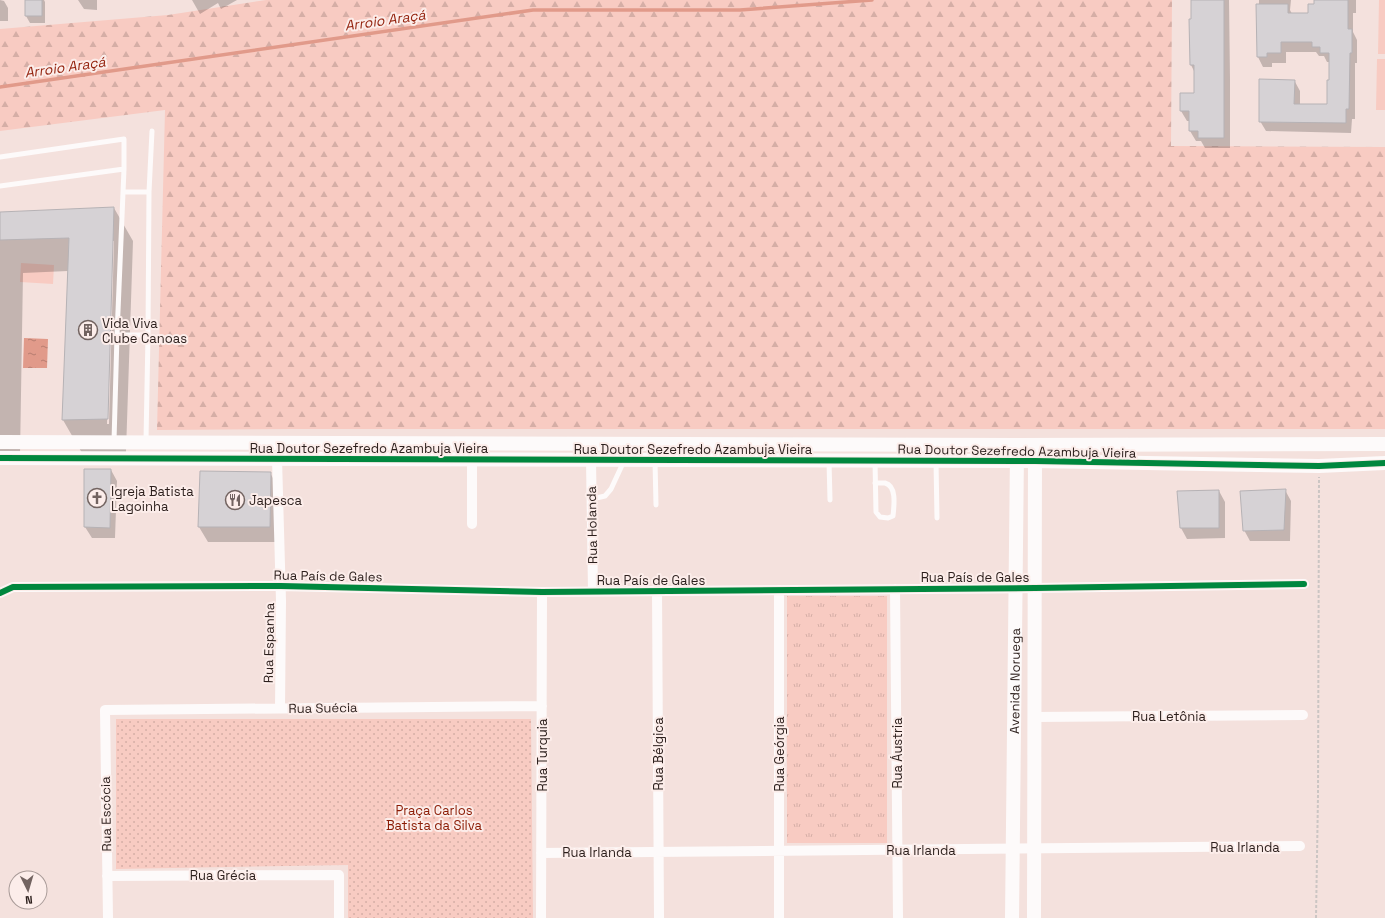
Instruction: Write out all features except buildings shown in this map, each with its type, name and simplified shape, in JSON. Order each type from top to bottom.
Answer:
[{"type":"main road","name":"Rua Doutor Sezefredo Azambuja Vieira","points":[[0,442],[1017,445],[1385,444]]},
{"type":"main road","name":"Avenida Noruega","points":[[1012,918],[1017,445]]},
{"type":"main road","name":"Avenida Noruega","points":[[1034,445],[1034,918]]},
{"type":"main road","name":"Rua Doutor Sezefredo Azambuja Vieira","points":[[0,458],[936,460],[1319,466],[1385,463]]},
{"type":"street","name":"Rua Espanha","points":[[278,459],[281,586],[280,708]]},
{"type":"street","points":[[472,459],[472,524]]},
{"type":"street","name":"Rua Holanda","points":[[591,460],[593,591]]},
{"type":"street","name":"Rua País de Gales","points":[[0,594],[13,587],[281,586],[542,592],[1304,584]]},
{"type":"street","name":"Rua Áustria","points":[[895,589],[898,918]]},
{"type":"street","name":"Rua Geórgia","points":[[779,590],[779,918]]},
{"type":"street","name":"Rua Bélgica","points":[[658,591],[659,918]]},
{"type":"street","name":"Rua Turquia","points":[[541,918],[542,592]]},
{"type":"street","name":"Rua Suécia","points":[[104,710],[542,706]]},
{"type":"street","name":"Rua Escócia","points":[[104,710],[108,918]]},
{"type":"street","name":"Rua Letônia","points":[[1034,717],[1303,715]]},
{"type":"street","name":"Rua Irlanda","points":[[541,853],[1300,846]]},
{"type":"street","name":"Rua Grécia","points":[[107,876],[339,875],[339,918]]},
{"type":"lane","points":[[146,442],[149,192],[152,131]]},
{"type":"lane","points":[[0,157],[124,139],[124,192],[117,335],[114,442]]},
{"type":"lane","points":[[0,186],[124,169]]},
{"type":"lane","points":[[124,192],[149,192]]},
{"type":"lane","points":[[117,335],[148,335]]},
{"type":"lane","points":[[591,499],[605,496],[611,489],[625,460]]},
{"type":"lane","points":[[655,460],[656,505]]},
{"type":"lane","points":[[829,460],[830,500]]},
{"type":"lane","points":[[874,460],[876,512],[880,517],[888,518],[892,516],[893,492],[891,487],[885,483],[875,483]]},
{"type":"lane","points":[[936,460],[937,518]]},
{"type":"path","points":[[1316,918],[1319,466]]},
{"type":"green space","points":[[266,0],[1172,0],[1171,146],[1385,147],[1385,429],[157,430],[165,110],[0,131],[0,29],[168,15]]},
{"type":"green space","points":[[1379,0],[1385,0],[1385,54],[1378,54]]},
{"type":"green space","points":[[1377,59],[1385,59],[1385,110],[1376,110]]},
{"type":"green space","points":[[21,263],[54,265],[53,284],[20,282]]},
{"type":"green space","points":[[787,596],[887,596],[887,843],[787,843]]},
{"type":"green space","name":"Praça Carlos Batista da Silva","points":[[116,719],[531,719],[533,918],[348,918],[348,865],[116,869]]},
{"type":"water","points":[[24,338],[48,339],[47,368],[23,368]]},
{"type":"waterway","name":"Arroio Araçá","points":[[0,87],[533,10],[740,10],[872,0]]},
{"type":"cycle path","points":[[0,458],[1035,461],[1319,466],[1385,463]]},
{"type":"cycle path","points":[[0,593],[13,587],[281,586],[542,592],[1304,584]]},
{"type":"place","name":"Vida Viva Clube Canoas","points":[[88,330]]},
{"type":"place","name":"Igreja Batista Lagoinha","points":[[97,498]]},
{"type":"place","name":"Japesca","points":[[235,500]]}]
